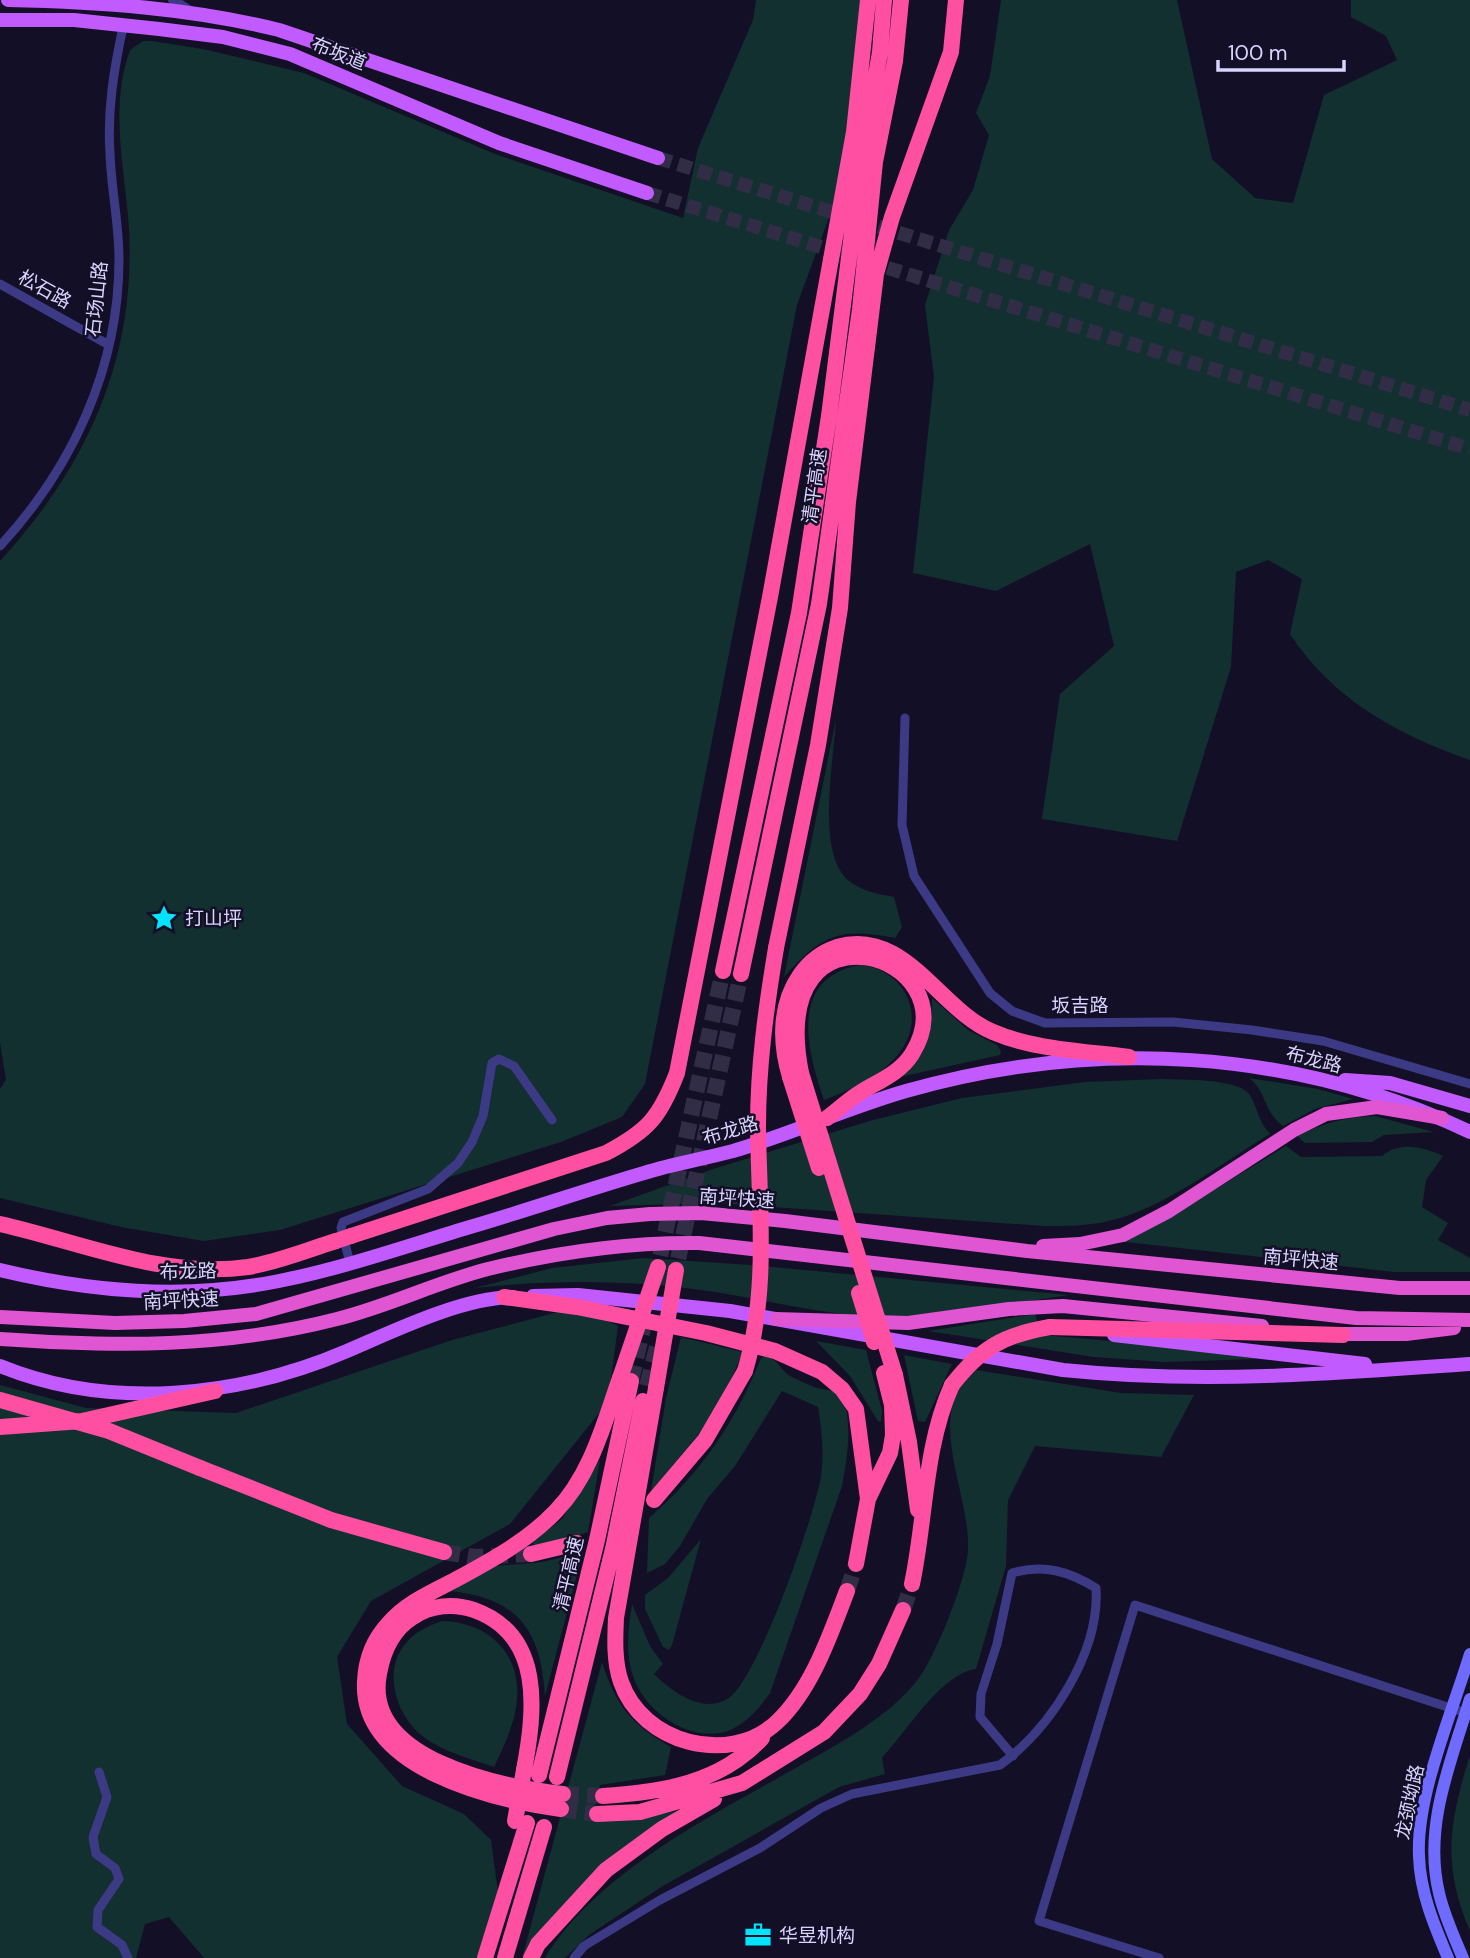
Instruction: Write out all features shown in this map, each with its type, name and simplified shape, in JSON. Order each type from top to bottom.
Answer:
[{"type":"highway","points":[[0,1224],[141,1261],[195,1269],[249,1267],[606,1153],[639,1136],[657,1116],[677,1073],[770,597],[854,132],[868,0]]},
{"type":"highway","name":"清平高速","points":[[723,971],[799,613],[829,416],[861,162],[880,52],[884,0]]},
{"type":"highway","name":"清平高速","points":[[741,974],[819,604],[860,309],[875,162],[895,61],[901,0]]},
{"type":"highway","points":[[654,1500],[705,1440],[745,1371],[760,1297],[759,1074],[764,1017],[818,746],[840,608],[848,502],[876,274],[892,217],[951,52],[956,0]]},
{"type":"highway","points":[[922,1537],[909,1442],[890,1374],[783,1040],[784,1014],[791,990],[804,968],[822,954],[855,944],[880,948],[902,958],[967,1017],[992,1032],[1021,1041],[1129,1057]]},
{"type":"highway","points":[[796,1075],[795,1017],[806,988],[822,968],[844,958],[873,956],[904,975],[922,1008],[921,1028],[912,1054],[903,1066],[858,1093],[827,1118]]},
{"type":"highway","points":[[971,1244],[1080,1244],[1123,1235],[1170,1211],[1294,1130],[1326,1114],[1377,1107],[1442,1118]]},
{"type":"highway","name":"南坪快速","points":[[5,1317],[115,1322],[184,1321],[256,1314],[554,1229],[607,1218],[650,1214],[701,1213],[785,1221],[971,1244],[1400,1288],[1470,1288]]},
{"type":"highway","points":[[0,1339],[191,1344],[269,1334],[339,1319],[487,1269],[614,1245],[648,1242],[698,1243],[1356,1318],[1470,1320]]},
{"type":"highway","points":[[658,1267],[638,1383],[616,1618],[615,1646],[620,1682],[644,1718],[672,1736],[690,1742],[713,1746],[732,1744],[757,1735],[778,1721]]},
{"type":"highway","points":[[485,1958],[521,1822],[532,1773],[532,1698],[528,1668],[516,1637],[490,1616],[464,1607],[440,1606],[413,1617],[394,1634],[382,1654],[377,1682],[380,1709],[393,1731],[417,1750],[489,1781],[562,1802],[488,1794],[414,1762],[387,1742],[371,1716],[364,1690],[366,1666],[375,1643],[389,1623],[411,1604],[523,1539],[557,1511],[638,1383],[676,1270]]},
{"type":"highway","points":[[504,1297],[577,1307],[706,1333],[775,1351],[822,1371],[842,1389],[856,1409],[868,1499]]},
{"type":"highway","points":[[776,1319],[908,1323],[1019,1308],[1063,1306],[1343,1335]]},
{"type":"highway","points":[[912,1584],[922,1537],[934,1433],[951,1385],[983,1352],[1000,1340],[1020,1332],[1050,1327],[1343,1335],[1406,1334],[1470,1325]]},
{"type":"highway","points":[[856,1564],[868,1499],[890,1453],[893,1435],[890,1374]]},
{"type":"highway","name":"清平高速","points":[[532,1773],[594,1553],[638,1383]]},
{"type":"highway","name":"清平高速","points":[[557,1777],[613,1549],[638,1383]]},
{"type":"highway","points":[[0,1427],[82,1421],[215,1391]]},
{"type":"highway","points":[[0,1400],[109,1432],[331,1520],[444,1552]]},
{"type":"highway","points":[[531,1554],[577,1543]]},
{"type":"highway","points":[[603,1796],[655,1792],[706,1777],[744,1754],[778,1721],[804,1688],[847,1591]]},
{"type":"highway","points":[[531,1958],[538,1944],[606,1870],[662,1829],[824,1732],[860,1694],[879,1664],[903,1610]]},
{"type":"highway","points":[[597,1814],[640,1812],[742,1783]]},
{"type":"highway","points":[[505,1958],[544,1827]]},
{"type":"main road","name":"布坂道","points":[[8,0],[136,4],[218,15],[279,30],[658,158]]},
{"type":"main road","name":"布坂道","points":[[0,20],[74,20],[223,37],[290,54],[499,142],[647,193]]},
{"type":"main road","name":"布龙路","points":[[0,1270],[89,1288],[181,1291],[278,1281],[350,1263],[646,1172],[734,1150],[906,1091],[1043,1063],[1129,1057],[1216,1060],[1312,1077],[1392,1100],[1442,1118],[1470,1132]]},
{"type":"main road","points":[[1312,1077],[1390,1083],[1470,1106]]},
{"type":"main road","points":[[0,1366],[58,1384],[105,1393],[215,1391],[305,1367],[425,1319],[504,1297],[578,1295],[776,1319],[1063,1370],[1118,1376],[1173,1379],[1266,1377],[1470,1364]]},
{"type":"main road","points":[[1050,1327],[1411,1368]]},
{"type":"main road","name":"龙颈坳路","points":[[1464,1958],[1439,1892],[1433,1853],[1441,1792],[1470,1654]]},
{"type":"main road","name":"龙颈坳路","points":[[1448,1958],[1424,1895],[1419,1855],[1422,1814],[1459,1711],[1470,1699]]},
{"type":"street","points":[[173,0],[193,12]]},
{"type":"street","points":[[119,3],[123,27]]},
{"type":"street","points":[[123,27],[136,4]]},
{"type":"street","name":"石场山路","points":[[0,545],[40,499],[66,457],[92,402],[109,345],[116,311],[119,258],[109,117],[123,27]]},
{"type":"street","name":"松石路","points":[[0,284],[109,345]]},
{"type":"street","name":"坂吉路","points":[[905,718],[901,799],[909,865],[923,891],[999,1003],[1027,1018],[1045,1023],[1173,1022],[1323,1041],[1470,1084]]},
{"type":"street","points":[[350,1263],[341,1228],[343,1222],[428,1189],[458,1163],[472,1142],[483,1116],[492,1063],[499,1059],[514,1066],[552,1120]]},
{"type":"street","points":[[574,1958],[584,1946],[649,1906],[760,1848],[821,1808],[852,1794],[1000,1765],[1013,1756],[1057,1704],[1087,1643],[1097,1610],[1096,1588],[1076,1576],[1035,1567],[1012,1573],[997,1644],[981,1694],[980,1717],[1013,1756]]},
{"type":"street","points":[[1159,1958],[1039,1921],[1135,1605],[1459,1711]]},
{"type":"street","points":[[99,1772],[107,1797],[93,1837],[96,1854],[115,1868],[119,1879],[98,1909],[97,1927],[122,1945],[128,1958]]},
{"type":"green space","points":[[756,0],[861,0],[849,133],[834,204],[797,305],[645,1084],[622,1117],[561,1142],[280,1230],[204,1241],[121,1227],[0,1198],[0,1089],[6,1080],[0,1043],[0,561],[31,525],[81,448],[100,408],[114,366],[124,322],[129,277],[129,229],[119,116],[120,94],[130,50],[143,41],[152,41],[203,49],[304,73],[495,154],[683,218],[698,148],[753,20]]},
{"type":"green space","points":[[1001,0],[1177,0],[1212,159],[1255,198],[1293,203],[1324,95],[1397,60],[1386,36],[1351,17],[1351,0],[1470,0],[1470,760],[1392,726],[1346,696],[1326,678],[1290,634],[1302,579],[1268,560],[1236,572],[1231,667],[1177,841],[1042,819],[1060,694],[1114,646],[1090,544],[996,591],[913,573],[934,377],[925,305],[949,230],[973,190],[989,135],[976,113],[990,76]]},
{"type":"green space","points":[[836,719],[829,805],[832,850],[839,868],[849,881],[865,890],[894,897],[902,927],[895,938],[845,934],[832,938],[809,952],[784,977]]},
{"type":"green space","points":[[859,965],[886,973],[905,992],[912,1018],[910,1032],[904,1046],[888,1065],[858,1085],[824,1100],[812,1060],[809,1039],[808,1019],[812,1001],[821,985],[836,973]]},
{"type":"green space","points":[[932,998],[968,1030],[997,1045],[1001,1051],[1000,1055],[900,1077],[917,1058],[926,1042],[931,1023]]},
{"type":"green space","points":[[1249,1078],[1318,1089],[1353,1099],[1315,1109],[1283,1126],[1272,1115],[1259,1089]]},
{"type":"green space","points":[[1161,1079],[1221,1082],[1243,1089],[1249,1094],[1270,1134],[1171,1196],[1109,1221],[1085,1225],[1044,1226],[717,1203],[610,1206],[713,1169],[873,1120],[962,1098],[1085,1082]]},
{"type":"green space","points":[[1375,1116],[1434,1132],[1384,1135],[1372,1142],[1305,1143],[1297,1136],[1335,1121]]},
{"type":"green space","points":[[1286,1146],[1301,1157],[1382,1156],[1396,1148],[1404,1147],[1420,1148],[1443,1156],[1426,1180],[1422,1207],[1448,1223],[1438,1240],[1470,1258],[1470,1272],[1394,1272],[1117,1241],[1183,1209]]},
{"type":"green space","points":[[643,1258],[752,1265],[1069,1295],[961,1312],[895,1317],[844,1314],[694,1289],[639,1284],[557,1282],[475,1288],[552,1268]]},
{"type":"green space","points":[[577,1307],[618,1326],[608,1402],[510,1524],[371,1601],[337,1657],[347,1724],[402,1786],[464,1814],[491,1840],[499,1900],[479,1958],[204,1958],[169,1917],[145,1924],[136,1958],[0,1958],[0,1385],[86,1408],[236,1413],[452,1340]]},
{"type":"green space","points":[[1035,1314],[1042,1335],[1180,1347],[1258,1359],[1164,1362],[1094,1357],[928,1331]]},
{"type":"green space","points":[[681,1337],[743,1352],[716,1414],[651,1491],[666,1398]]},
{"type":"green space","points":[[816,1341],[866,1350],[882,1411],[881,1422],[850,1376]]},
{"type":"green space","points":[[904,1355],[952,1364],[925,1422],[918,1421]]},
{"type":"green space","points":[[767,1356],[792,1377],[817,1388],[833,1391],[841,1398],[848,1421],[842,1486],[770,1693],[755,1712],[728,1731],[707,1734],[693,1732],[657,1712],[634,1679],[628,1652],[632,1604],[650,1646],[663,1664],[654,1674],[670,1688],[689,1699],[710,1704],[730,1697],[742,1683],[770,1628],[817,1496],[822,1459],[818,1407],[782,1391],[735,1466],[707,1499],[680,1546],[665,1564],[647,1573],[649,1518],[685,1483],[715,1445],[740,1403],[761,1358]]},
{"type":"green space","points":[[976,1370],[1121,1393],[1194,1395],[1161,1457],[1035,1446],[1008,1500],[1006,1566],[976,1669],[951,1681],[925,1705],[882,1758],[885,1774],[839,1787],[661,1887],[589,1935],[565,1958],[545,1958],[568,1927],[595,1898],[627,1872],[696,1825],[864,1727],[894,1705],[919,1678],[950,1616],[966,1563],[967,1531],[950,1431],[956,1394]]},
{"type":"green space","points":[[600,1460],[588,1532],[538,1548],[532,1543],[562,1519]]},
{"type":"green space","points":[[701,1539],[669,1650],[663,1647],[645,1609],[645,1595],[668,1578]]},
{"type":"green space","points":[[583,1552],[545,1696],[538,1653],[522,1621],[493,1601],[450,1591],[495,1566],[542,1562]]},
{"type":"green space","points":[[442,1621],[473,1627],[487,1634],[507,1654],[513,1668],[517,1683],[516,1709],[494,1767],[432,1743],[415,1729],[400,1707],[394,1680],[398,1654],[414,1635]]},
{"type":"green space","points":[[602,1662],[619,1702],[635,1722],[671,1747],[665,1775],[600,1785],[592,1819],[695,1810],[587,1890],[522,1958]]},
{"type":"green space","points":[[1469,1758],[1470,1931],[1455,1886],[1452,1865],[1453,1825]]},
{"type":"tunnel","points":[[658,158],[1470,410]]},
{"type":"tunnel","points":[[647,193],[1470,449]]},
{"type":"tunnel","points":[[655,1279],[723,971]]},
{"type":"tunnel","points":[[673,1282],[741,974]]},
{"type":"tunnel","points":[[631,1381],[643,1328]]},
{"type":"tunnel","points":[[647,1386],[657,1347]]},
{"type":"tunnel","points":[[444,1552],[475,1557],[531,1554]]},
{"type":"tunnel","points":[[847,1591],[856,1564]]},
{"type":"tunnel","points":[[903,1610],[912,1584]]},
{"type":"tunnel","points":[[563,1794],[603,1796]]},
{"type":"tunnel","points":[[561,1809],[597,1814]]},
{"type":"place","name":"打山坪","points":[[164,918]]},
{"type":"place","name":"华昱机构","points":[[758,1935]]}]
